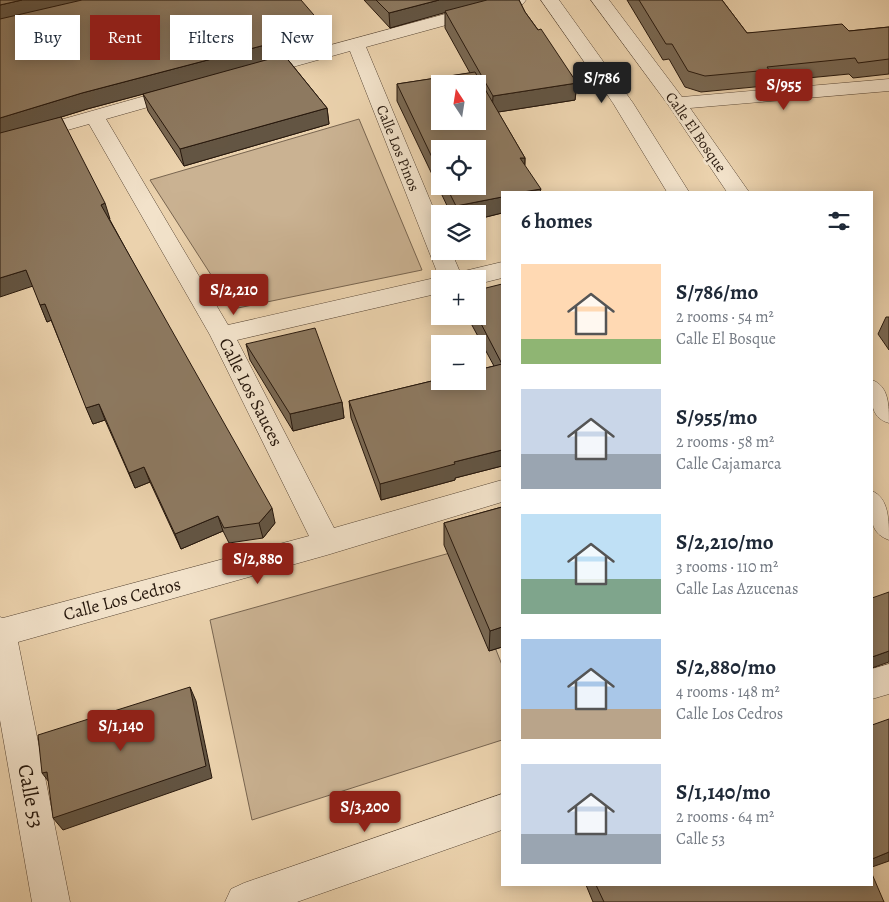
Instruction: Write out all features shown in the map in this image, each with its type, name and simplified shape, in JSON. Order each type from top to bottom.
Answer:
[{"type":"street","points":[[234,77],[517,0]]},
{"type":"street","points":[[550,0],[623,103],[677,191]]},
{"type":"street","name":"Calle El Bosque","points":[[600,0],[677,104],[737,191]]},
{"type":"street","name":"Calle Los Pinos","points":[[356,44],[447,270]]},
{"type":"street","points":[[677,104],[889,85]]},
{"type":"street","points":[[0,143],[197,87]]},
{"type":"street","name":"Calle Los Sauces","points":[[94,115],[222,335],[327,543]]},
{"type":"street","points":[[486,274],[501,270]]},
{"type":"street","points":[[222,335],[431,286]]},
{"type":"street","points":[[873,389],[889,412]]},
{"type":"street","name":"Calle Los Cedros","points":[[0,632],[327,543],[501,491]]},
{"type":"street","points":[[873,504],[889,528]]},
{"type":"street","name":"Calle 53","points":[[0,632],[51,902]]},
{"type":"street","points":[[873,684],[889,678]]},
{"type":"street","points":[[244,902],[501,812]]},
{"type":"shaded area","points":[[359,119],[422,270],[233,309],[150,180]]},
{"type":"shaded area","points":[[457,551],[501,662],[501,740],[252,820],[210,620]]},
{"type":"building","points":[[0,0],[22,0],[0,5]]},
{"type":"building","points":[[82,0],[301,0],[314,15],[262,15],[262,46],[252,48],[252,15],[170,15],[170,60],[208,60],[82,93],[0,118],[0,19],[15,16],[15,60],[80,60],[80,15],[17,15]]},
{"type":"building","points":[[376,0],[439,0],[389,13]]},
{"type":"building","points":[[487,0],[519,0],[525,12],[538,30],[541,29],[577,83],[493,96],[486,84],[486,75],[481,75],[445,11]]},
{"type":"building","points":[[639,0],[722,0],[747,33],[842,24],[849,31],[889,27],[889,59],[858,63],[855,58],[767,67],[769,70],[705,76],[688,71],[672,44],[666,44]]},
{"type":"building","points":[[266,60],[288,60],[327,108],[180,149],[143,94]]},
{"type":"building","points":[[475,72],[477,75],[456,75]]},
{"type":"building","points":[[431,79],[431,130],[486,130],[486,91],[525,158],[520,158],[541,189],[501,191],[501,197],[456,205],[450,195],[486,195],[486,140],[431,140],[431,155],[397,84]]},
{"type":"building","points":[[61,117],[105,203],[101,205],[272,508],[259,523],[224,528],[218,516],[175,534],[144,467],[129,473],[99,404],[86,408],[45,304],[40,305],[26,270],[0,278],[0,133]]},
{"type":"building","points":[[501,284],[501,362],[482,325],[486,325],[486,288]]},
{"type":"building","points":[[315,328],[342,402],[290,414],[246,344]]},
{"type":"building","points":[[501,364],[501,450],[380,484],[349,401],[431,381],[431,390],[486,390],[486,368]]},
{"type":"building","points":[[501,507],[501,627],[490,631],[444,523]]},
{"type":"building","points":[[889,592],[889,651],[873,657],[873,598]]},
{"type":"building","points":[[190,687],[206,766],[53,818],[47,772],[42,773],[38,735]]},
{"type":"building","points":[[889,719],[889,852],[873,859],[873,725]]},
{"type":"building","points":[[873,876],[884,902],[604,902],[596,886],[873,886]]}]
